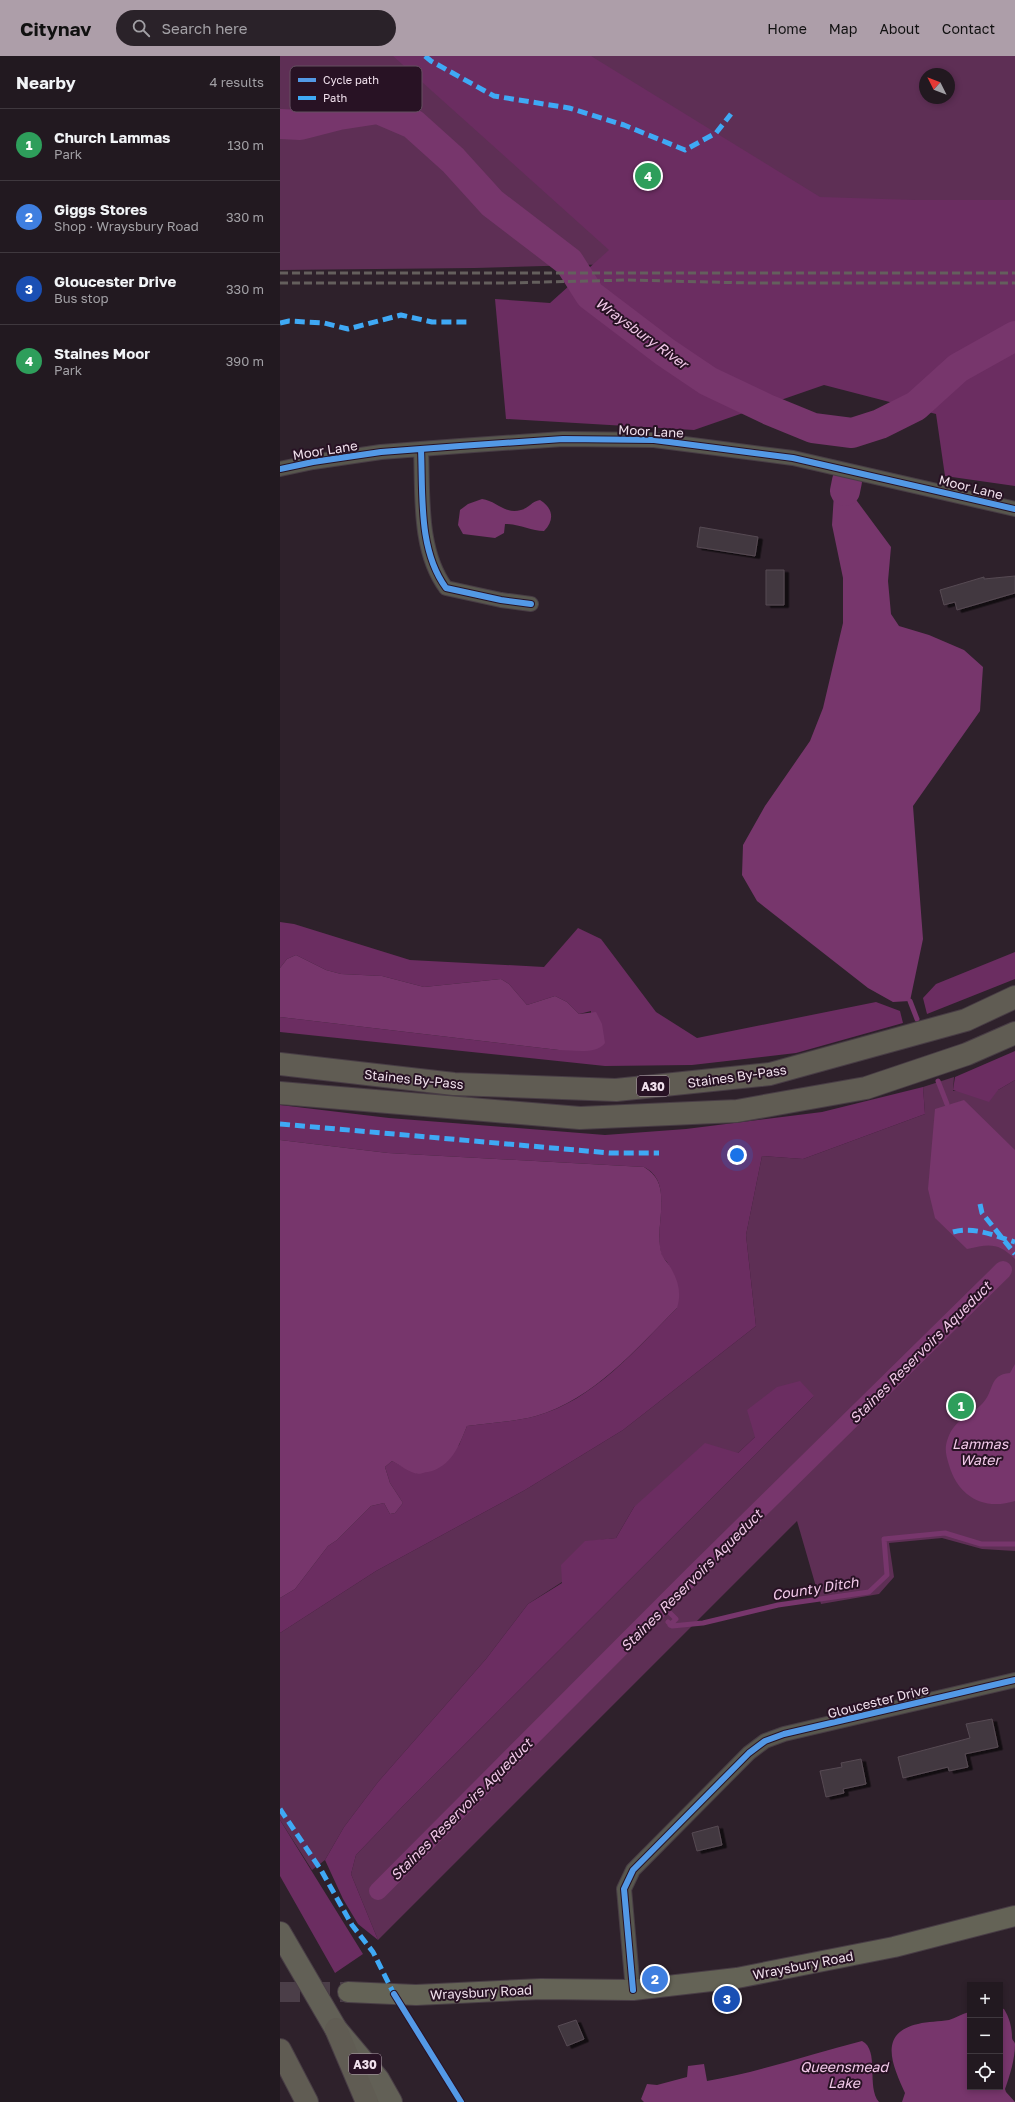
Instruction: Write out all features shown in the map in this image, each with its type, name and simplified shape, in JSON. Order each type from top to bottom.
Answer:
[{"type":"highway","name":"Staines By-Pass","points":[[280,1064],[454,1084],[616,1090],[770,1074],[966,1020],[1015,997]]},
{"type":"highway","name":"Staines By-Pass","points":[[280,1093],[580,1118],[737,1111],[866,1088],[967,1054],[1015,1033]]},
{"type":"highway","points":[[336,2029],[367,2102]]},
{"type":"highway","points":[[280,2050],[307,2102]]},
{"type":"main road","name":"Wraysbury Road","points":[[348,1992],[416,1995],[541,1989],[633,1990],[737,1978],[894,1947],[1015,1916]]},
{"type":"main road","name":"A30","points":[[280,1933],[336,2029],[378,2079],[391,2102]]},
{"type":"street","name":"Moor Lane","points":[[280,469],[313,462],[421,449],[564,439],[654,440],[793,458],[1015,509]]},
{"type":"street","points":[[421,449],[424,517],[430,558],[436,575],[446,588],[501,600],[531,604]]},
{"type":"street","name":"Gloucester Drive","points":[[633,1990],[624,1889],[633,1870],[749,1752],[766,1741],[784,1734],[1015,1680]]},
{"type":"shaded area","points":[[280,56],[1015,56],[1015,253],[475,268],[280,270]]},
{"type":"shaded area","points":[[393,56],[591,56],[820,197],[915,200],[1015,200],[1015,486],[945,476],[936,414],[824,385],[694,430],[506,419],[495,299],[550,303],[609,250],[422,82],[422,66],[404,66]]},
{"type":"shaded area","points":[[280,922],[294,924],[410,960],[544,967],[578,928],[601,939],[656,1012],[697,1038],[876,1002],[900,1011],[903,1023],[796,1053],[692,1065],[605,1066],[280,1032],[280,1017],[559,1050],[591,1050],[591,1011],[579,1014],[567,1002],[555,996],[527,1005],[509,984],[501,979],[424,987],[382,976],[341,974],[326,970],[296,955],[287,959],[280,968]]},
{"type":"shaded area","points":[[1015,952],[1015,979],[927,1014],[923,998],[936,984]]},
{"type":"shaded area","points":[[1015,1051],[1015,1080],[998,1090],[989,1102],[953,1090],[955,1077]]},
{"type":"shaded area","points":[[954,1077],[953,1091],[998,1090],[1015,1080],[1015,1551],[982,1549],[942,1538],[889,1543],[894,1577],[879,1594],[821,1604],[797,1521],[378,1940],[351,1874],[356,1855],[402,1807],[814,1396],[755,1437],[738,1453],[634,1507],[616,1538],[585,1542],[562,1582],[528,1604],[486,1659],[378,1782],[344,1827],[325,1860],[312,1870],[280,1820],[280,1633],[376,1571],[525,1490],[623,1430],[756,1326],[746,1235],[762,1156],[803,1159],[925,1114],[923,1087]]},
{"type":"shaded area","points":[[923,1087],[925,1114],[803,1159],[762,1156],[746,1235],[756,1326],[623,1430],[525,1490],[376,1571],[280,1633],[280,1598],[295,1589],[328,1546],[337,1540],[371,1506],[384,1503],[390,1514],[395,1513],[403,1503],[390,1483],[385,1467],[392,1461],[418,1474],[459,1445],[467,1426],[510,1421],[536,1416],[577,1398],[595,1386],[630,1356],[677,1308],[671,1271],[668,1263],[662,1256],[660,1245],[659,1233],[661,1195],[659,1184],[654,1174],[644,1167],[388,1153],[280,1140],[280,1105],[389,1118],[605,1135],[686,1129],[822,1112]]},
{"type":"shaded area","points":[[800,1381],[814,1396],[402,1807],[356,1855],[351,1874],[378,1940],[358,1924],[343,1899],[325,1860],[344,1827],[378,1782],[486,1659],[528,1604],[562,1583],[561,1565],[585,1541],[616,1538],[634,1507],[705,1443],[738,1453],[755,1437],[747,1410],[777,1387]]},
{"type":"shaded area","points":[[280,1820],[363,1954],[335,1973],[280,1876]]},
{"type":"water","points":[[845,491],[854,497],[891,547],[888,581],[891,614],[899,626],[929,635],[964,650],[983,667],[980,711],[913,806],[923,939],[910,1001],[893,1002],[868,988],[757,901],[742,875],[743,845],[765,806],[810,741],[823,708],[843,623],[843,578],[832,525],[834,494]]},
{"type":"water","points":[[482,499],[510,511],[524,509],[540,500],[550,510],[550,523],[544,531],[505,524],[504,533],[495,538],[463,534],[458,525],[460,510],[468,504]]},
{"type":"water","points":[[296,955],[326,970],[341,974],[382,976],[424,987],[501,979],[509,984],[527,1005],[555,996],[567,1002],[579,1014],[596,1012],[602,1024],[605,1043],[601,1047],[590,1050],[559,1050],[280,1017],[280,968],[287,959]]},
{"type":"water","points":[[964,1100],[1015,1150],[1015,1259],[1009,1253],[998,1247],[987,1245],[967,1249],[935,1218],[928,1189],[935,1109]]},
{"type":"water","points":[[280,1140],[388,1153],[644,1167],[650,1171],[659,1184],[661,1196],[660,1247],[662,1255],[677,1281],[679,1297],[677,1308],[630,1356],[577,1398],[536,1416],[510,1421],[467,1426],[461,1441],[448,1461],[443,1466],[428,1472],[418,1474],[408,1471],[392,1461],[385,1467],[390,1483],[403,1503],[395,1513],[390,1514],[384,1503],[371,1506],[337,1540],[328,1546],[295,1589],[280,1598]]},
{"type":"water","name":"Lammas Water","points":[[1015,1364],[1015,1501],[1003,1504],[982,1502],[965,1493],[953,1476],[946,1455],[947,1442],[954,1426],[982,1404],[989,1394],[995,1380],[1003,1374],[1010,1373]]},
{"type":"water","name":"Queensmead Lake","points":[[1004,2009],[1008,2016],[1012,2038],[1015,2044],[1013,2061],[1005,2089],[1015,2102],[902,2102],[905,2093],[896,2072],[892,2052],[893,2043],[897,2035],[905,2028],[918,2024],[949,2020],[967,2013],[967,2090],[1003,2090]]},
{"type":"water","name":"Queensmead Lake","points":[[862,2041],[870,2052],[872,2060],[873,2087],[879,2102],[644,2102],[641,2099],[647,2084],[657,2085],[687,2077],[688,2066],[704,2064],[707,2081],[766,2068]]},
{"type":"building","points":[[700,527],[758,537],[755,556],[697,547]]},
{"type":"building","points":[[766,570],[784,570],[784,605],[766,605]]},
{"type":"building","points":[[1015,576],[1015,593],[957,610],[955,602],[944,605],[940,590],[984,577],[984,579]]},
{"type":"building","points":[[992,1719],[998,1747],[965,1754],[968,1767],[949,1771],[948,1767],[903,1778],[898,1757],[970,1738],[966,1724]]},
{"type":"building","points":[[861,1759],[866,1784],[843,1789],[844,1793],[826,1797],[820,1771],[842,1767],[841,1763]]},
{"type":"building","points":[[718,1826],[722,1845],[697,1851],[692,1833]]},
{"type":"building","points":[[576,2020],[584,2039],[567,2046],[558,2026]]},
{"type":"waterway","name":"Wraysbury River","points":[[280,124],[300,125],[339,115],[358,112]]},
{"type":"waterway","name":"Wraysbury River","points":[[385,112],[413,124],[453,160],[492,203],[569,262],[590,295],[665,352],[708,381],[769,410],[813,428],[852,433],[880,424],[916,406],[958,368],[1015,336]]},
{"type":"waterway","points":[[845,491],[847,481]]},
{"type":"waterway","points":[[910,1001],[917,1019]]},
{"type":"waterway","points":[[938,1081],[947,1104]]},
{"type":"waterway","name":"Staines Reservoirs Aqueduct","points":[[378,1891],[693,1575],[1003,1270]]},
{"type":"waterway","name":"County Ditch","points":[[668,1622],[672,1626],[703,1623],[778,1605],[869,1592],[887,1575],[884,1539],[945,1533],[981,1544],[1015,1544]]},
{"type":"waterway","points":[[663,1606],[676,1619],[670,1625]]},
{"type":"tunnel","points":[[280,1992],[348,1992]]},
{"type":"railway","points":[[280,273],[1015,273]]},
{"type":"railway","points":[[280,283],[505,283],[628,280],[749,283],[1015,283]]},
{"type":"marked path","points":[[425,56],[431,61],[494,96],[569,108],[624,125],[685,150],[716,133],[731,114]]},
{"type":"marked path","points":[[280,323],[289,321],[324,323],[348,329],[401,315],[432,322],[468,322]]},
{"type":"marked path","points":[[280,1124],[610,1153],[659,1153]]},
{"type":"marked path","points":[[980,1204],[982,1213],[1015,1254]]},
{"type":"marked path","points":[[953,1232],[961,1230],[977,1231],[1015,1242]]},
{"type":"marked path","points":[[280,1809],[321,1870],[352,1925],[373,1952],[394,1994]]},
{"type":"cycle path","points":[[280,469],[313,462],[381,452],[563,439],[654,440],[793,458],[1015,509]]},
{"type":"cycle path","points":[[421,449],[422,503],[426,539],[437,573],[446,588],[501,600],[531,604]]},
{"type":"cycle path","points":[[633,1990],[624,1889],[633,1870],[749,1753],[765,1741],[784,1734],[1015,1680]]},
{"type":"cycle path","points":[[394,1994],[461,2102]]},
{"type":"place","name":"Staines Moor","points":[[648,176]]},
{"type":"place","name":"Church Lammas","points":[[961,1406]]},
{"type":"place","name":"Giggs Stores","points":[[655,1979]]},
{"type":"place","name":"Gloucester Drive","points":[[727,1999]]}]
